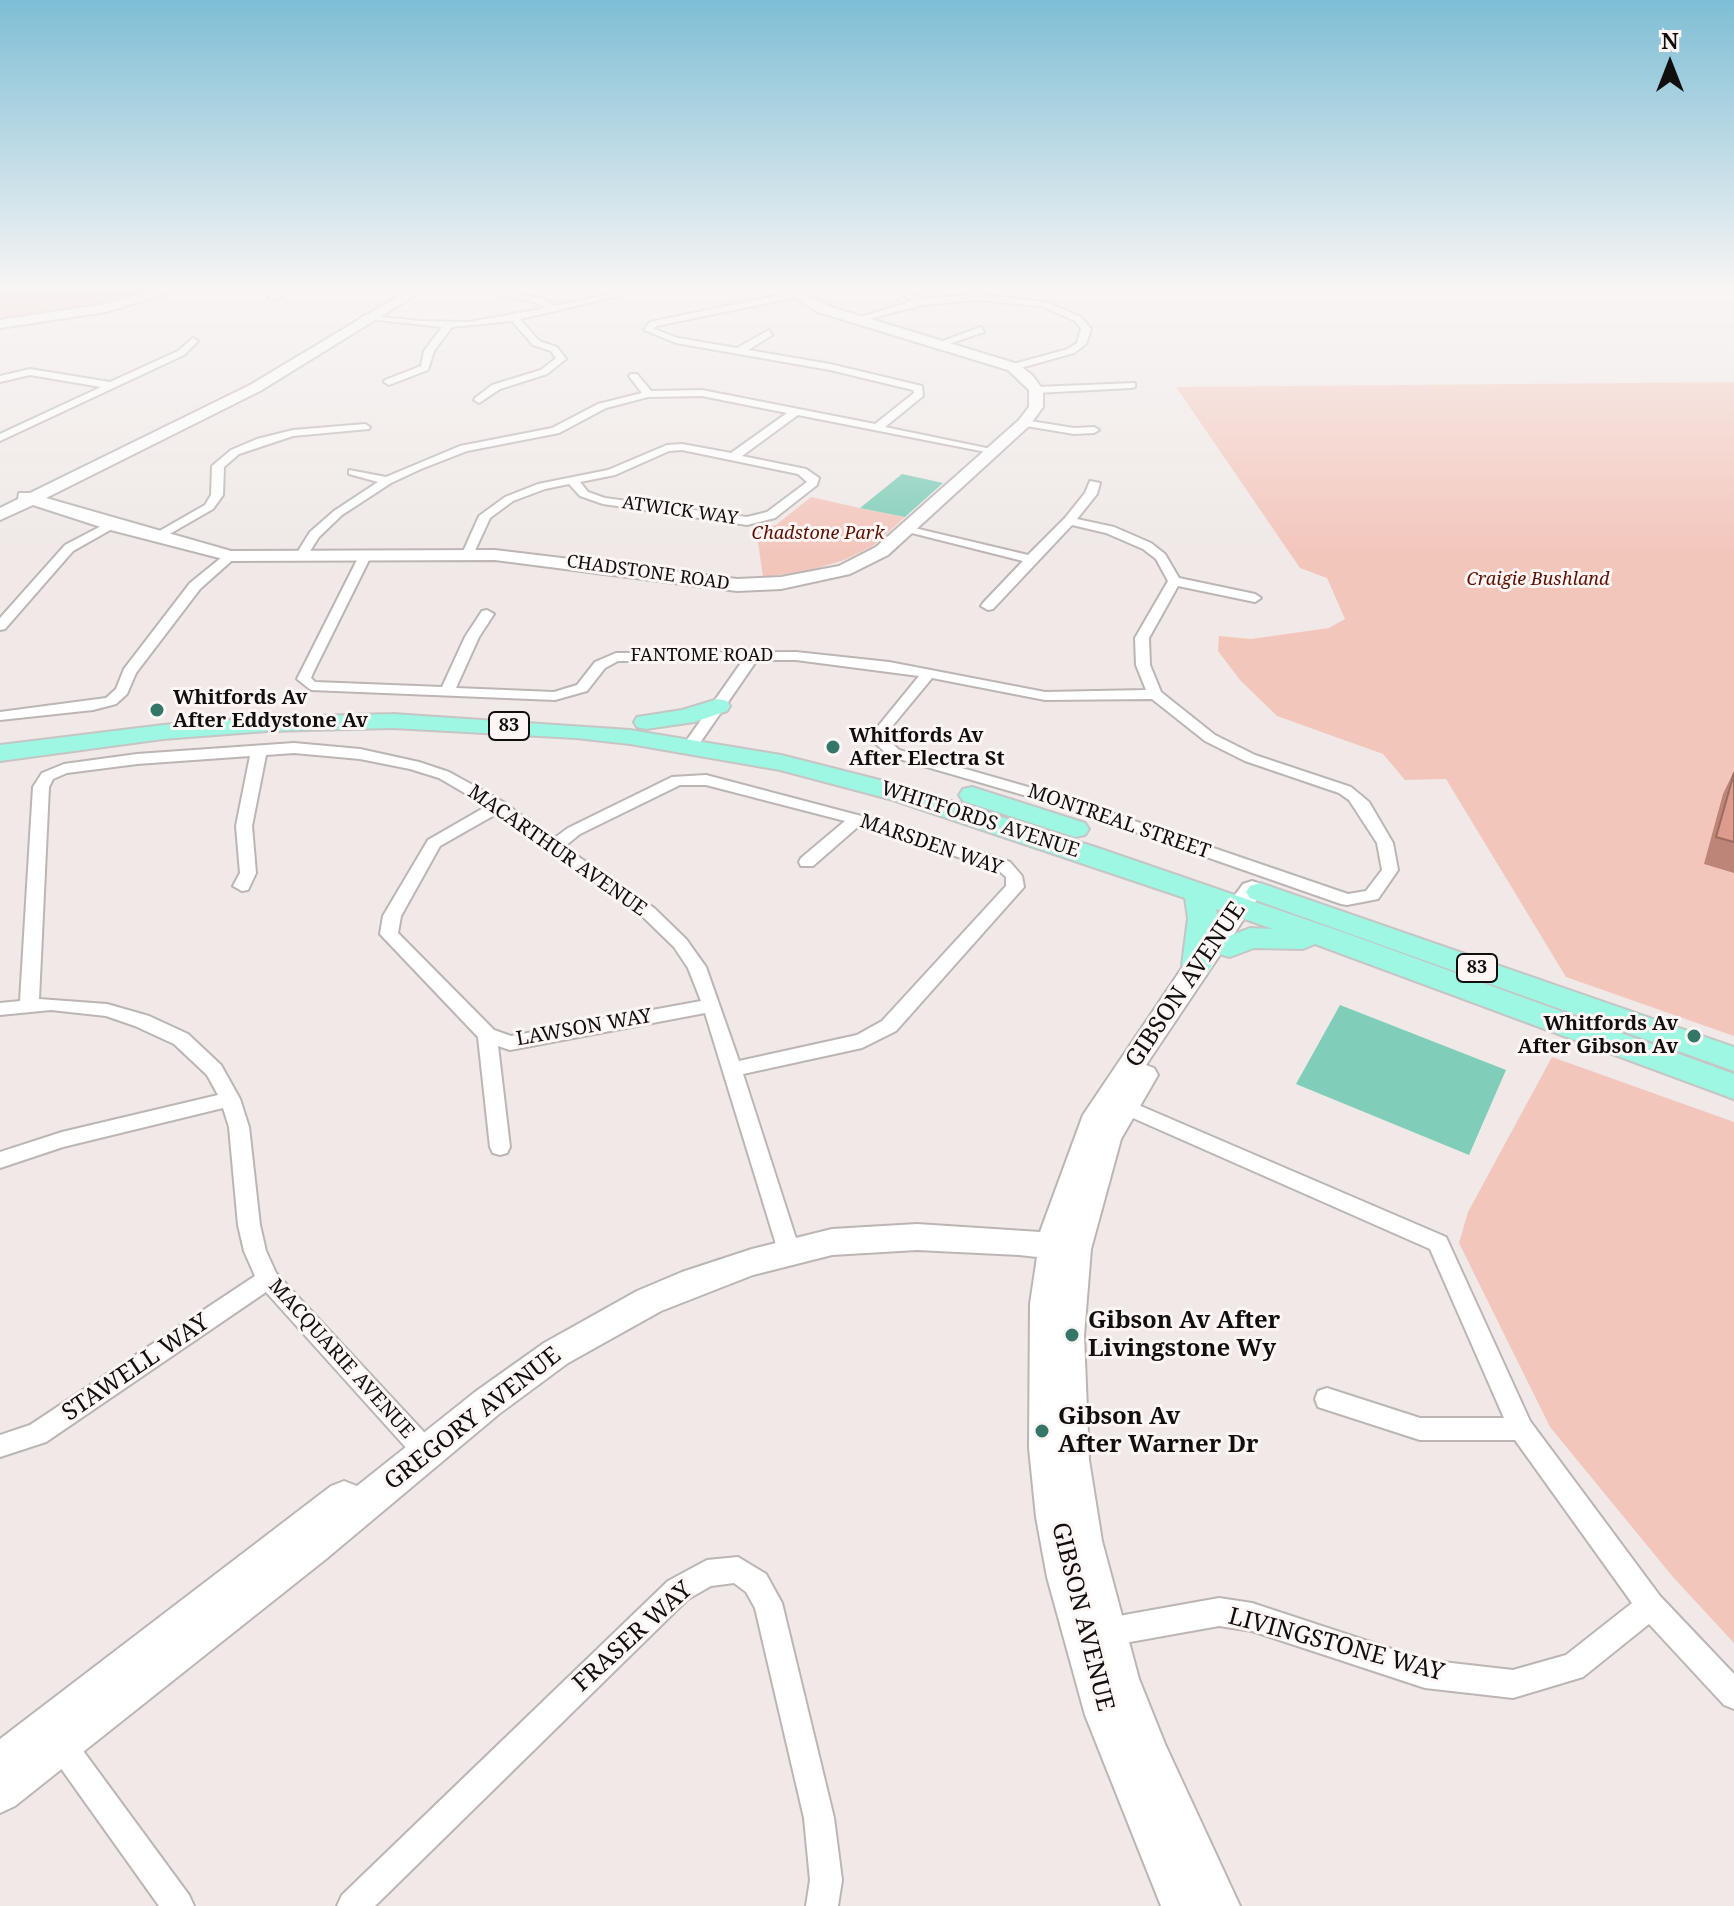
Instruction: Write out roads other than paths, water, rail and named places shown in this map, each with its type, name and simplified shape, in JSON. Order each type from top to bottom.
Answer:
[{"type":"main road","points":[[646,722],[685,717],[718,706]]},
{"type":"main road","name":"WHITFORDS AVENUE","points":[[0,739],[117,722],[306,707],[486,708],[646,722],[781,763],[902,794],[1198,893],[1254,901],[1337,941],[1734,1087]]},
{"type":"main road","name":"WHITFORDS AVENUE","points":[[0,753],[163,732],[267,724],[393,721],[696,738],[844,758],[923,780],[1254,901],[1734,1059]]},
{"type":"main road","points":[[1197,965],[1203,918],[1198,893]]},
{"type":"main road","points":[[1230,947],[1240,940],[1265,937],[1337,941]]},
{"type":"street","points":[[48,375],[114,386]]},
{"type":"street","points":[[0,438],[136,375]]},
{"type":"street","points":[[16,505],[243,394],[274,375]]},
{"type":"street","points":[[389,382],[413,375]]},
{"type":"street","points":[[479,400],[496,387],[535,375]]},
{"type":"street","points":[[863,375],[918,388],[919,394],[878,427]]},
{"type":"street","points":[[1023,375],[1036,390],[1131,385]]},
{"type":"street","points":[[634,376],[648,394]]},
{"type":"street","name":"CHADSTONE ROAD","points":[[16,505],[52,508],[231,556],[468,554],[552,560],[713,584],[759,585],[844,570],[882,551],[1024,423],[1036,407],[1036,390]]},
{"type":"street","points":[[301,556],[323,525],[387,481],[446,454],[536,437],[569,425],[602,406],[648,394],[702,393],[992,452]]},
{"type":"street","points":[[733,457],[796,411]]},
{"type":"street","points":[[293,433],[294,424],[302,419]]},
{"type":"street","points":[[1024,423],[1074,431],[1094,430]]},
{"type":"street","points":[[155,537],[209,507],[217,495],[218,466],[247,446],[293,433],[365,427]]},
{"type":"street","name":"ATWICK WAY","points":[[468,554],[485,516],[527,490],[611,473],[667,448],[682,447],[802,471],[810,474],[813,483],[771,515],[747,521],[603,501],[584,494],[573,482]]},
{"type":"street","points":[[353,472],[387,481]]},
{"type":"street","points":[[988,606],[1069,521],[1091,494],[1094,483]]},
{"type":"street","points":[[1069,521],[1110,530],[1147,546],[1161,557],[1174,581],[1255,598]]},
{"type":"street","points":[[0,626],[69,548],[113,525]]},
{"type":"street","points":[[906,530],[1031,559]]},
{"type":"street","points":[[0,716],[93,706],[111,701],[122,691],[129,672],[195,586],[231,556]]},
{"type":"street","name":"FANTOME ROAD","points":[[365,556],[304,679],[318,688],[567,694],[582,688],[600,665],[616,657],[753,656],[825,657],[1045,696],[1155,694]]},
{"type":"street","points":[[1155,694],[1143,665],[1142,638],[1174,581]]},
{"type":"street","points":[[448,690],[472,637],[487,614]]},
{"type":"street","points":[[696,738],[753,656]]},
{"type":"street","name":"MONTREAL STREET","points":[[928,674],[882,730],[882,742],[894,753],[1064,802],[1347,900],[1372,895],[1390,870],[1385,843],[1363,805],[1345,790],[1250,758],[1210,738],[1155,694]]},
{"type":"street","points":[[242,886],[248,873],[244,826],[259,749]]},
{"type":"street","name":"MACARTHUR AVENUE","points":[[29,1005],[41,787],[47,776],[64,769],[137,759],[259,749],[321,749],[391,759],[444,775],[499,806],[521,825],[648,912],[680,943],[697,967],[712,1005],[787,1244]]},
{"type":"street","name":"MARSDEN WAY","points":[[555,846],[574,831],[677,780],[706,780],[857,819],[1004,866],[1014,876],[1015,887],[889,1026],[862,1041],[734,1069]]},
{"type":"street","name":"LAWSON WAY","points":[[499,806],[434,843],[392,916],[389,934],[487,1035],[510,1043],[712,1005]]},
{"type":"street","points":[[807,862],[857,819]]},
{"type":"street","name":"GIBSON AVENUE","points":[[1217,1906],[1062,1559],[1047,1448],[1045,1345],[1088,1134],[1117,1103],[1176,1025],[1230,947],[1254,901]]},
{"type":"street","name":"GIBSON AVENUE","points":[[1117,1103],[1197,965],[1254,901]]},
{"type":"street","name":"MACQUARIE AVENUE","points":[[0,1009],[29,1005],[107,1010],[142,1021],[181,1039],[214,1070],[230,1099],[239,1127],[249,1225],[255,1251],[268,1279],[421,1447]]},
{"type":"street","points":[[487,1035],[500,1147]]},
{"type":"street","points":[[0,1160],[62,1140],[230,1099]]},
{"type":"street","points":[[1117,1103],[1438,1243],[1521,1429],[1650,1606],[1734,1695]]},
{"type":"street","name":"GREGORY AVENUE","points":[[0,1766],[54,1735],[277,1575],[421,1447],[537,1366],[602,1326],[694,1282],[787,1244],[888,1238],[1066,1240]]},
{"type":"street","name":"STAWELL WAY","points":[[0,1446],[37,1434],[268,1279]]},
{"type":"street","points":[[1327,1399],[1420,1429],[1521,1429]]},
{"type":"street","name":"FRASER WAY","points":[[353,1906],[678,1590],[707,1573],[738,1570],[756,1583],[768,1603],[819,1818],[826,1880],[822,1906]]},
{"type":"street","name":"LIVINGSTONE WAY","points":[[1094,1634],[1219,1612],[1252,1617],[1425,1674],[1513,1684],[1573,1667],[1650,1606]]},
{"type":"street","name":"GIBSON AVENUE","points":[[1094,1634],[1116,1742],[1184,1906]]},
{"type":"street","points":[[54,1735],[178,1906]]},
{"type":"street","name":"GREGORY AVENUE","points":[[0,1791],[54,1735]]},
{"type":"place","name":"Whitfords Av After Eddystone Av","points":[[157,710]]},
{"type":"place","name":"Whitfords Av After Electra St","points":[[833,747]]},
{"type":"place","name":"Whitfords Av After Gibson Av","points":[[1694,1036]]},
{"type":"place","name":"Gibson Av After Livingstone Wy","points":[[1072,1335]]},
{"type":"place","name":"Gibson Av After Warner Dr","points":[[1042,1431]]},
{"type":"park label","name":"Chadstone Park","points":[[818,534]]},
{"type":"park label","name":"Craigie Bushland","points":[[1538,580]]}]
